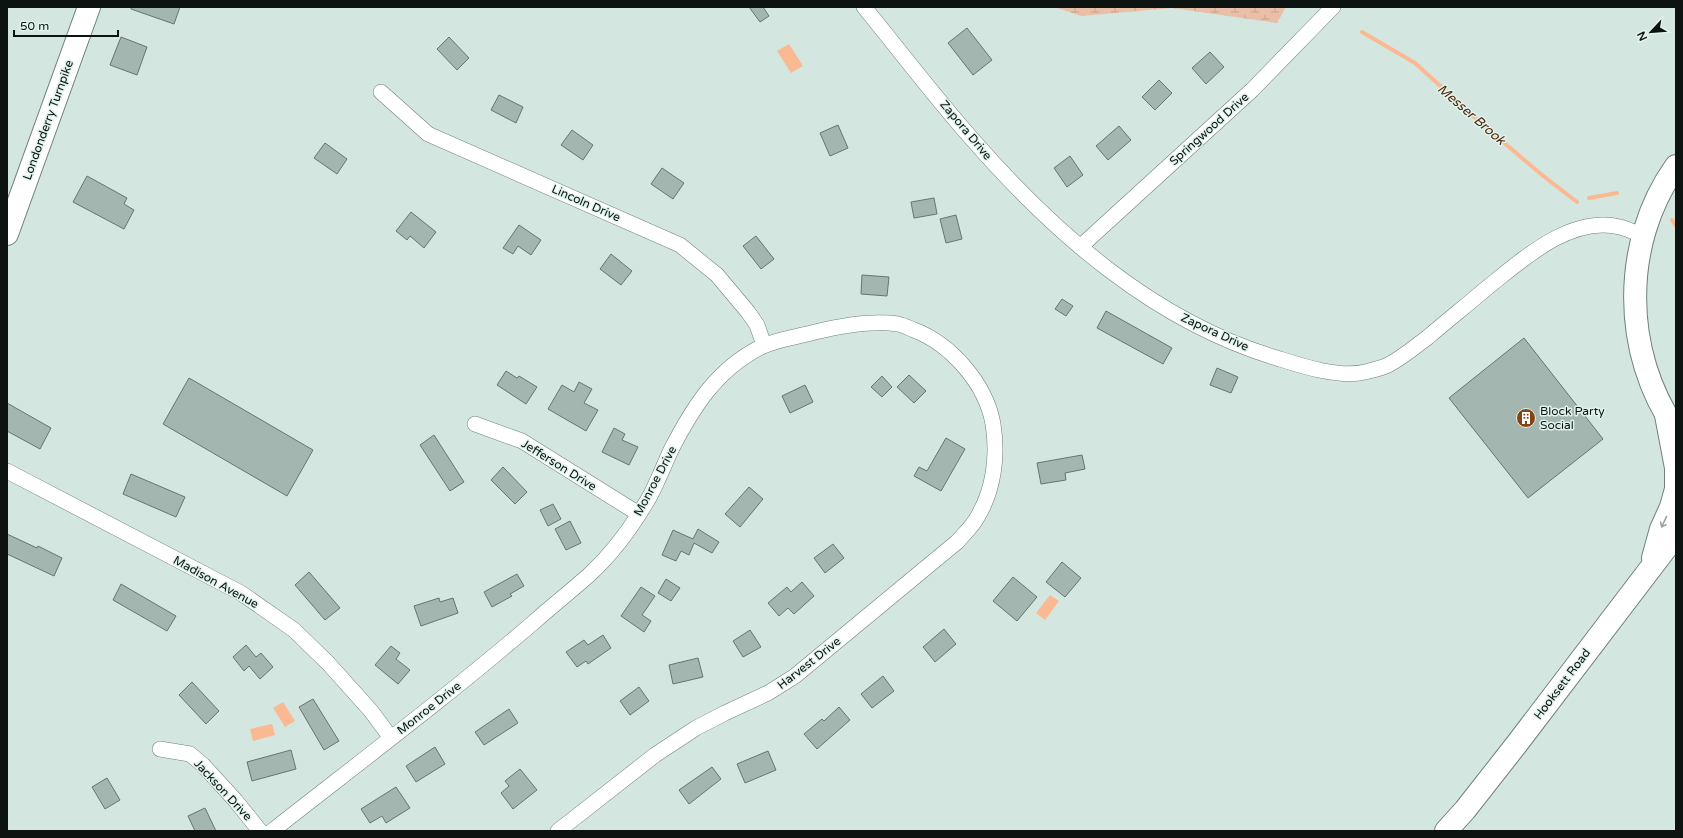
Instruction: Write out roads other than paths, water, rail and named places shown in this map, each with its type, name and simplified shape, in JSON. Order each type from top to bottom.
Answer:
[{"type":"main road","name":"Londonderry Turnpike","points":[[7,234],[89,7]]},
{"type":"main road","points":[[1676,166],[1656,201],[1643,236],[1638,259],[1635,303],[1641,351],[1648,373],[1673,422],[1676,468]]},
{"type":"main road","points":[[1650,570],[1661,529],[1671,507],[1676,489],[1676,471]]},
{"type":"main road","name":"Hooksett Road","points":[[1446,831],[1465,810],[1511,751],[1676,535]]},
{"type":"street","name":"Zapora Drive","points":[[864,7],[971,138],[1015,186],[1080,247],[1129,285],[1178,315],[1236,344],[1297,365],[1345,374],[1363,373],[1388,365],[1416,346],[1528,255],[1556,238],[1584,228],[1606,226],[1620,227],[1643,236]]},
{"type":"street","name":"Springwood Drive","points":[[1080,247],[1252,90],[1333,7]]},
{"type":"street","name":"Lincoln Drive","points":[[381,92],[428,134],[680,245],[717,275],[757,325],[764,345]]},
{"type":"street","name":"Monroe Drive","points":[[272,831],[479,669],[590,574],[612,551],[639,514],[651,494],[672,449],[705,393],[726,369],[764,345],[834,328],[866,323],[898,324],[928,336],[954,355],[974,380],[989,409],[993,424],[995,456],[991,488]]},
{"type":"street","name":"Jefferson Drive","points":[[475,424],[522,441],[639,514]]},
{"type":"street","name":"Madison Avenue","points":[[7,471],[241,593],[294,630],[328,663],[392,738]]},
{"type":"street","name":"Harvest Drive","points":[[558,831],[661,751],[696,728],[768,693],[795,676],[957,542],[978,518],[991,488]]},
{"type":"street","name":"Jackson Drive","points":[[160,750],[190,754],[203,765],[236,800],[260,831]]},
{"type":"waterway","name":"Messer Brook","points":[[1362,32],[1415,63],[1489,130],[1542,175],[1577,202]]},
{"type":"waterway","name":"Messer Brook","points":[[1589,198],[1617,193]]},
{"type":"waterway","name":"Messer Brook","points":[[1672,220],[1676,226]]},
{"type":"place","name":"Block Party Social","points":[[1526,418]]}]
